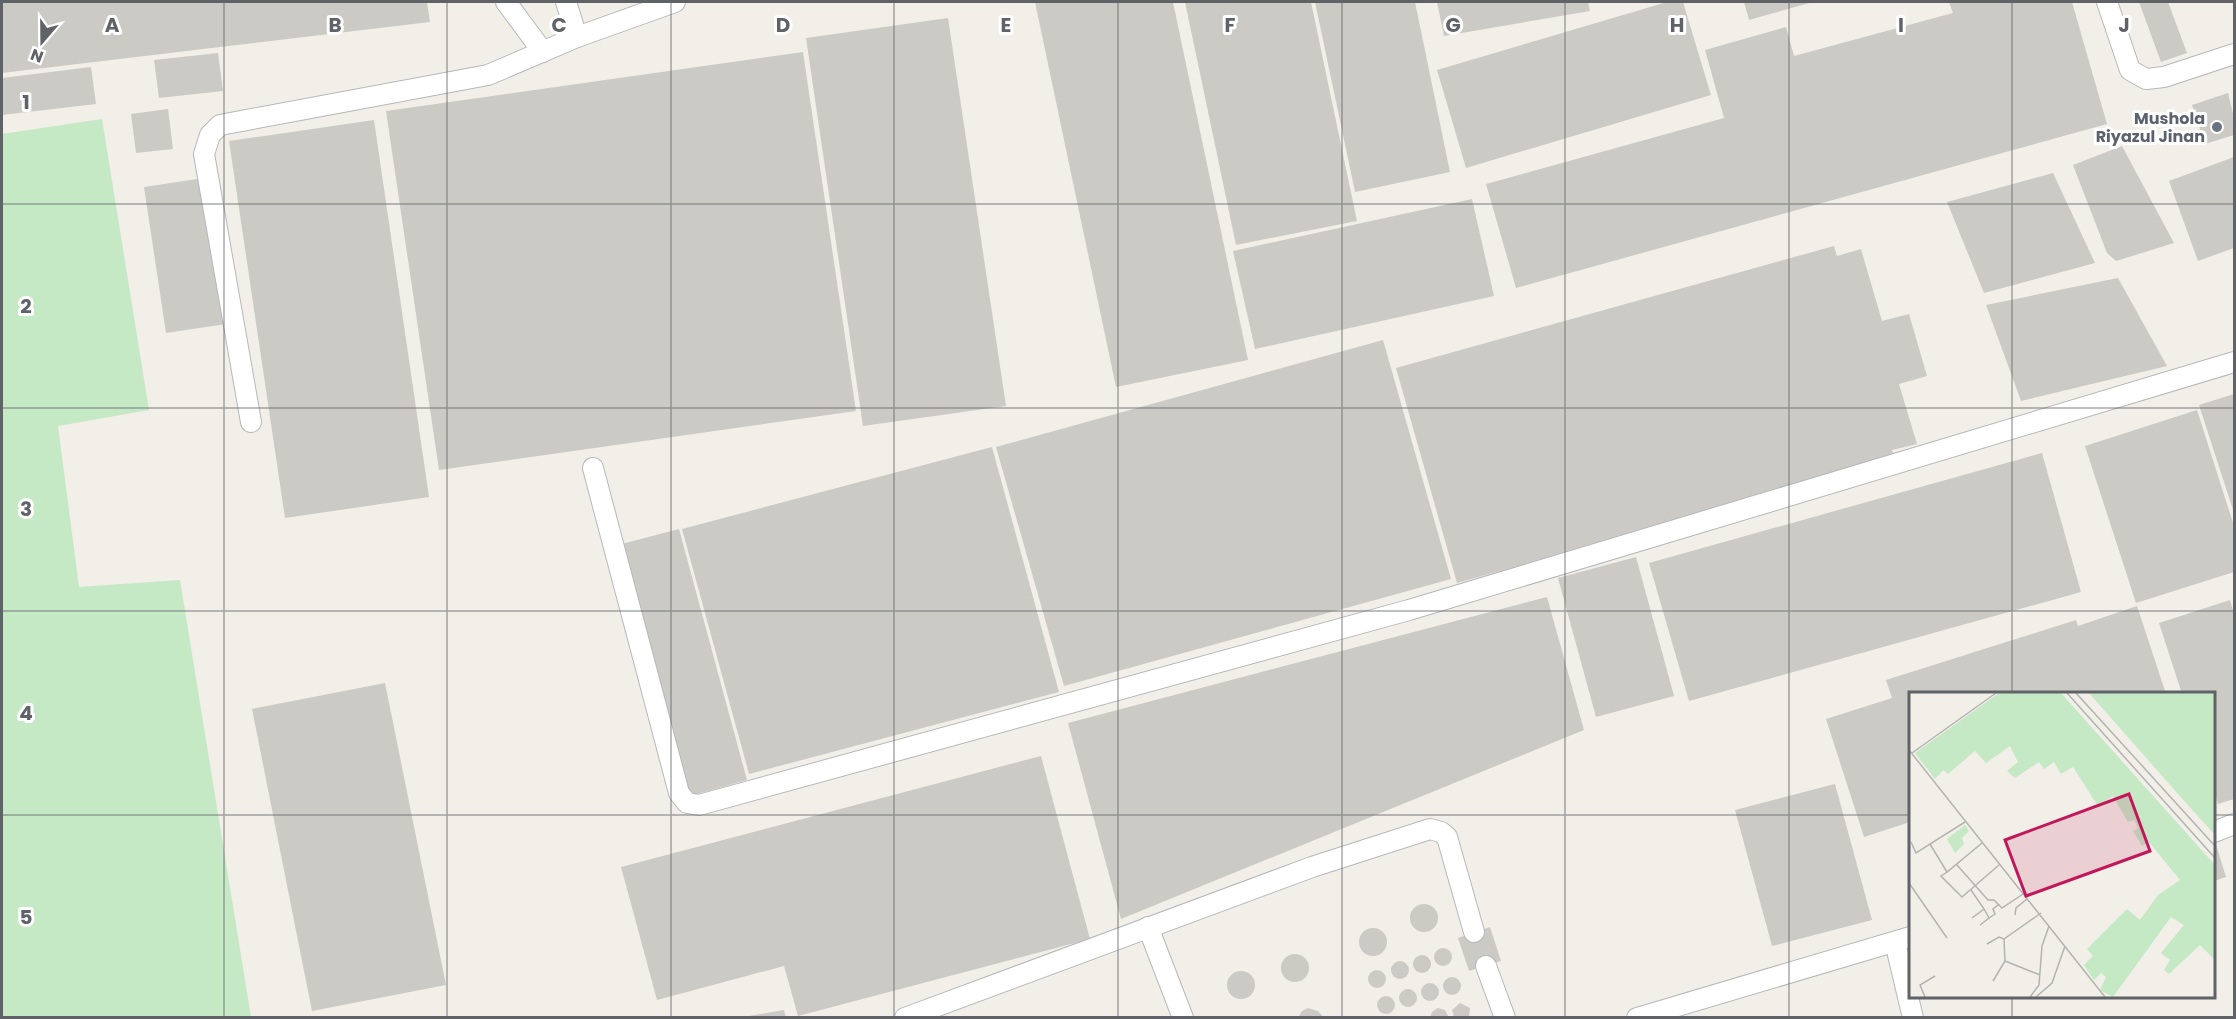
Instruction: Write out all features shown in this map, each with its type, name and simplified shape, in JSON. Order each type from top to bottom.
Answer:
[{"type":"lane","points":[[506,2],[543,52]]},
{"type":"lane","points":[[566,2],[577,37]]},
{"type":"lane","points":[[251,422],[204,154],[210,135],[220,125],[488,75],[577,37],[675,2]]},
{"type":"lane","points":[[2107,2],[2130,70],[2146,80],[2164,77],[2235,54]]},
{"type":"lane","points":[[593,468],[679,793],[687,803],[699,806],[1409,610],[2235,362]]},
{"type":"lane","points":[[2215,832],[2235,824]]},
{"type":"lane","points":[[905,1017],[1312,867],[1430,829],[1441,832],[1447,837],[1474,932]]},
{"type":"lane","points":[[1148,927],[1183,1017]]},
{"type":"lane","points":[[1636,1017],[1903,940],[1909,986]]},
{"type":"lane","points":[[1486,966],[1505,1017]]},
{"type":"lane","points":[[1911,998],[1913,1017]]},
{"type":"green space","points":[[102,119],[149,410],[58,426],[79,587],[180,580],[251,1017],[2,1017],[2,134]]},
{"type":"building","points":[[2,2],[427,2],[430,22],[2,73]]},
{"type":"building","points":[[1035,2],[1173,2],[1248,360],[1116,387]]},
{"type":"building","points":[[1185,2],[1311,2],[1357,221],[1236,245]]},
{"type":"building","points":[[1315,2],[1415,2],[1450,172],[1355,192]]},
{"type":"building","points":[[1437,2],[1588,2],[1590,11],[1444,36]]},
{"type":"building","points":[[1667,2],[1683,2],[1711,95],[1466,168],[1437,70]]},
{"type":"building","points":[[1744,2],[1813,2],[1749,20]]},
{"type":"building","points":[[1949,2],[2072,2],[2107,124],[1516,288],[1486,184],[1724,118],[1705,50],[1786,27],[1794,56],[1953,13]]},
{"type":"building","points":[[2139,2],[2168,2],[2187,53],[2161,62]]},
{"type":"building","points":[[948,18],[1006,406],[863,426],[806,38]]},
{"type":"building","points":[[803,52],[856,411],[439,470],[386,111]]},
{"type":"building","points":[[218,53],[223,91],[159,98],[154,60]]},
{"type":"building","points":[[91,67],[96,104],[2,115],[2,78]]},
{"type":"building","name":"Mushola Riyazul Jinan","points":[[2228,93],[2234,118],[2234,135],[2205,144],[2192,105]]},
{"type":"building","points":[[168,109],[173,149],[136,153],[131,114]]},
{"type":"building","points":[[374,120],[429,497],[285,518],[229,141]]},
{"type":"building","points":[[2122,146],[2174,243],[2116,261],[2107,253],[2073,165]]},
{"type":"building","points":[[2234,157],[2234,248],[2198,261],[2169,181]]},
{"type":"building","points":[[2053,173],[2095,263],[1984,293],[1947,202]]},
{"type":"building","points":[[204,178],[226,324],[166,333],[144,187]]},
{"type":"building","points":[[1472,199],[1494,296],[1255,349],[1233,251]]},
{"type":"building","points":[[1834,246],[1837,256],[1861,249],[1882,321],[1909,314],[1927,376],[1899,384],[1917,444],[1892,450],[1896,461],[1457,583],[1396,368]]},
{"type":"building","points":[[2118,278],[2167,366],[2021,401],[1986,305]]},
{"type":"building","points":[[1383,340],[1451,579],[1064,686],[996,447]]},
{"type":"building","points":[[2234,394],[2234,513],[2199,405]]},
{"type":"building","points":[[2197,410],[2234,526],[2234,572],[2136,603],[2085,446]]},
{"type":"building","points":[[992,447],[1059,692],[749,774],[682,529]]},
{"type":"building","points":[[2042,453],[2081,592],[1689,701],[1649,563]]},
{"type":"building","points":[[679,529],[747,780],[683,798],[614,546]]},
{"type":"building","points":[[1636,557],[1674,696],[1596,717],[1558,578]]},
{"type":"building","points":[[1547,597],[1584,730],[1121,919],[1068,723]]},
{"type":"building","points":[[2230,600],[2234,614],[2234,799],[2218,804],[2215,794],[2215,692],[2181,692],[2159,623]]},
{"type":"building","points":[[2137,606],[2165,692],[1909,692],[1909,822],[1864,837],[1826,719],[1892,698],[1886,680],[2076,620],[2078,626]]},
{"type":"building","points":[[385,683],[446,985],[312,1011],[252,709]]},
{"type":"building","points":[[1041,756],[1090,939],[798,1016],[784,966],[657,1000],[621,867]]},
{"type":"building","points":[[1835,784],[1872,920],[1772,946],[1735,810]]},
{"type":"building","points":[[2215,841],[2226,877],[2215,881]]},
{"type":"building","points":[[1424,904],[1434,908],[1438,918],[1434,928],[1424,932],[1414,928],[1410,918],[1414,908]]},
{"type":"building","points":[[1490,927],[1501,961],[1469,971],[1458,938]]},
{"type":"building","points":[[1373,928],[1383,932],[1387,942],[1383,952],[1373,956],[1363,952],[1359,942],[1363,932]]},
{"type":"building","points":[[1443,948],[1449,951],[1452,957],[1449,963],[1443,966],[1437,963],[1434,957],[1437,951]]},
{"type":"building","points":[[1295,954],[1305,958],[1309,968],[1305,978],[1295,982],[1285,978],[1281,968],[1285,958]]},
{"type":"building","points":[[1422,955],[1428,958],[1431,964],[1428,970],[1422,973],[1416,970],[1413,964],[1416,958]]},
{"type":"building","points":[[1400,961],[1406,964],[1409,970],[1406,976],[1400,979],[1394,976],[1391,970],[1394,964]]},
{"type":"building","points":[[1377,970],[1383,973],[1386,979],[1383,985],[1377,988],[1371,985],[1368,979],[1371,973]]},
{"type":"building","points":[[1241,971],[1251,975],[1255,985],[1251,995],[1241,999],[1231,995],[1227,985],[1231,975]]},
{"type":"building","points":[[1452,977],[1458,980],[1461,986],[1458,992],[1452,995],[1446,992],[1443,986],[1446,980]]},
{"type":"building","points":[[1430,983],[1436,986],[1439,992],[1436,998],[1430,1001],[1424,998],[1421,992],[1424,986]]},
{"type":"building","points":[[1408,989],[1414,992],[1417,998],[1414,1004],[1408,1007],[1402,1004],[1399,998],[1402,992]]},
{"type":"building","points":[[1386,996],[1392,999],[1395,1005],[1392,1011],[1386,1014],[1380,1011],[1377,1005],[1380,999]]},
{"type":"building","points":[[1460,1003],[1470,1008],[1469,1018],[1454,1017],[1452,1010]]},
{"type":"building","points":[[1308,1008],[1318,1011],[1324,1018],[1298,1018],[1302,1011]]},
{"type":"building","points":[[1438,1008],[1445,1010],[1449,1018],[1430,1018],[1432,1012]]},
{"type":"building","points":[[784,1010],[786,1018],[749,1018],[749,1016]]},
{"type":"place","name":"Mushola Riyazul Jinan","points":[[2217,127]]}]
